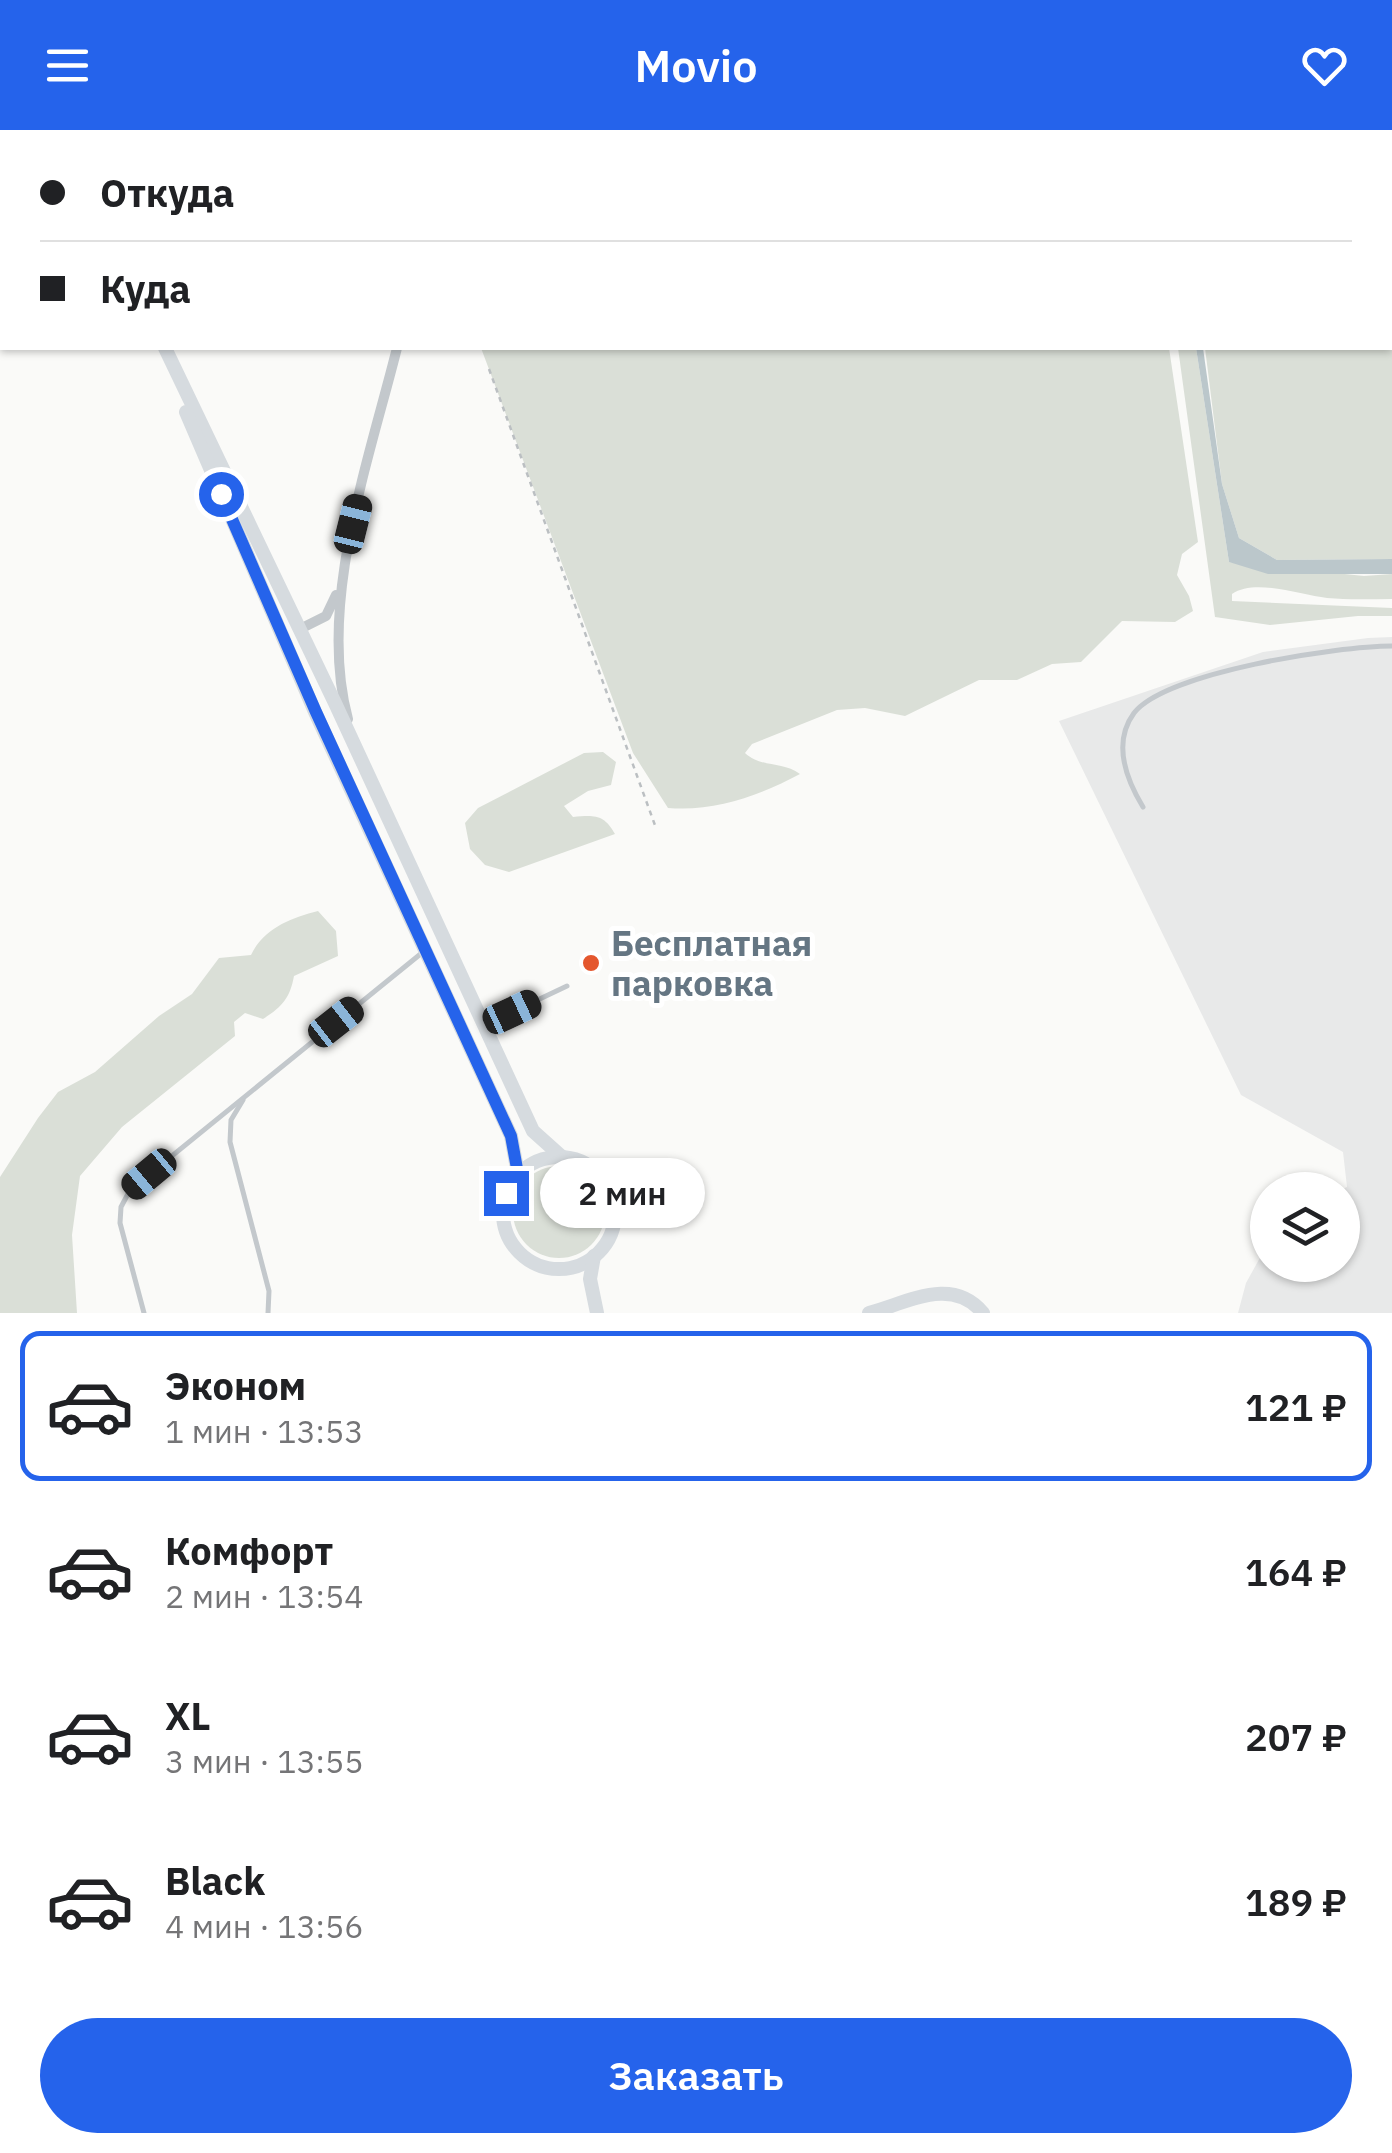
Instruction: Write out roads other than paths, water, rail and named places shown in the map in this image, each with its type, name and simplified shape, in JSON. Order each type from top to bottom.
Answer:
[{"type":"main road","points":[[163,350],[339,702],[533,1131],[562,1156],[594,1168],[612,1196],[613,1229],[594,1256],[591,1289],[597,1313]]},
{"type":"main road","points":[[163,350],[316,712],[511,1136],[518,1174]]},
{"type":"main road","points":[[316,712],[339,702]]},
{"type":"main road","points":[[562,1156],[544,1158],[518,1174],[503,1204],[508,1237],[531,1261],[576,1274],[591,1289]]},
{"type":"main road","points":[[563,1269],[594,1256]]},
{"type":"main road","points":[[869,1313],[950,1292],[970,1298],[983,1313]]},
{"type":"street","points":[[300,629],[330,611],[397,350]]},
{"type":"street","points":[[339,702],[345,560]]},
{"type":"lane","points":[[1143,807],[1123,766],[1124,738],[1134,714],[1159,694],[1265,660],[1392,646]]},
{"type":"lane","points":[[144,1313],[120,1228],[124,1198],[130,1190],[426,950]]},
{"type":"lane","points":[[484,1026],[568,986]]},
{"type":"lane","points":[[247,1094],[231,1120],[230,1142],[269,1292],[268,1313]]},
{"type":"place","name":"Бесплатная парковка","points":[[591,963]]}]
